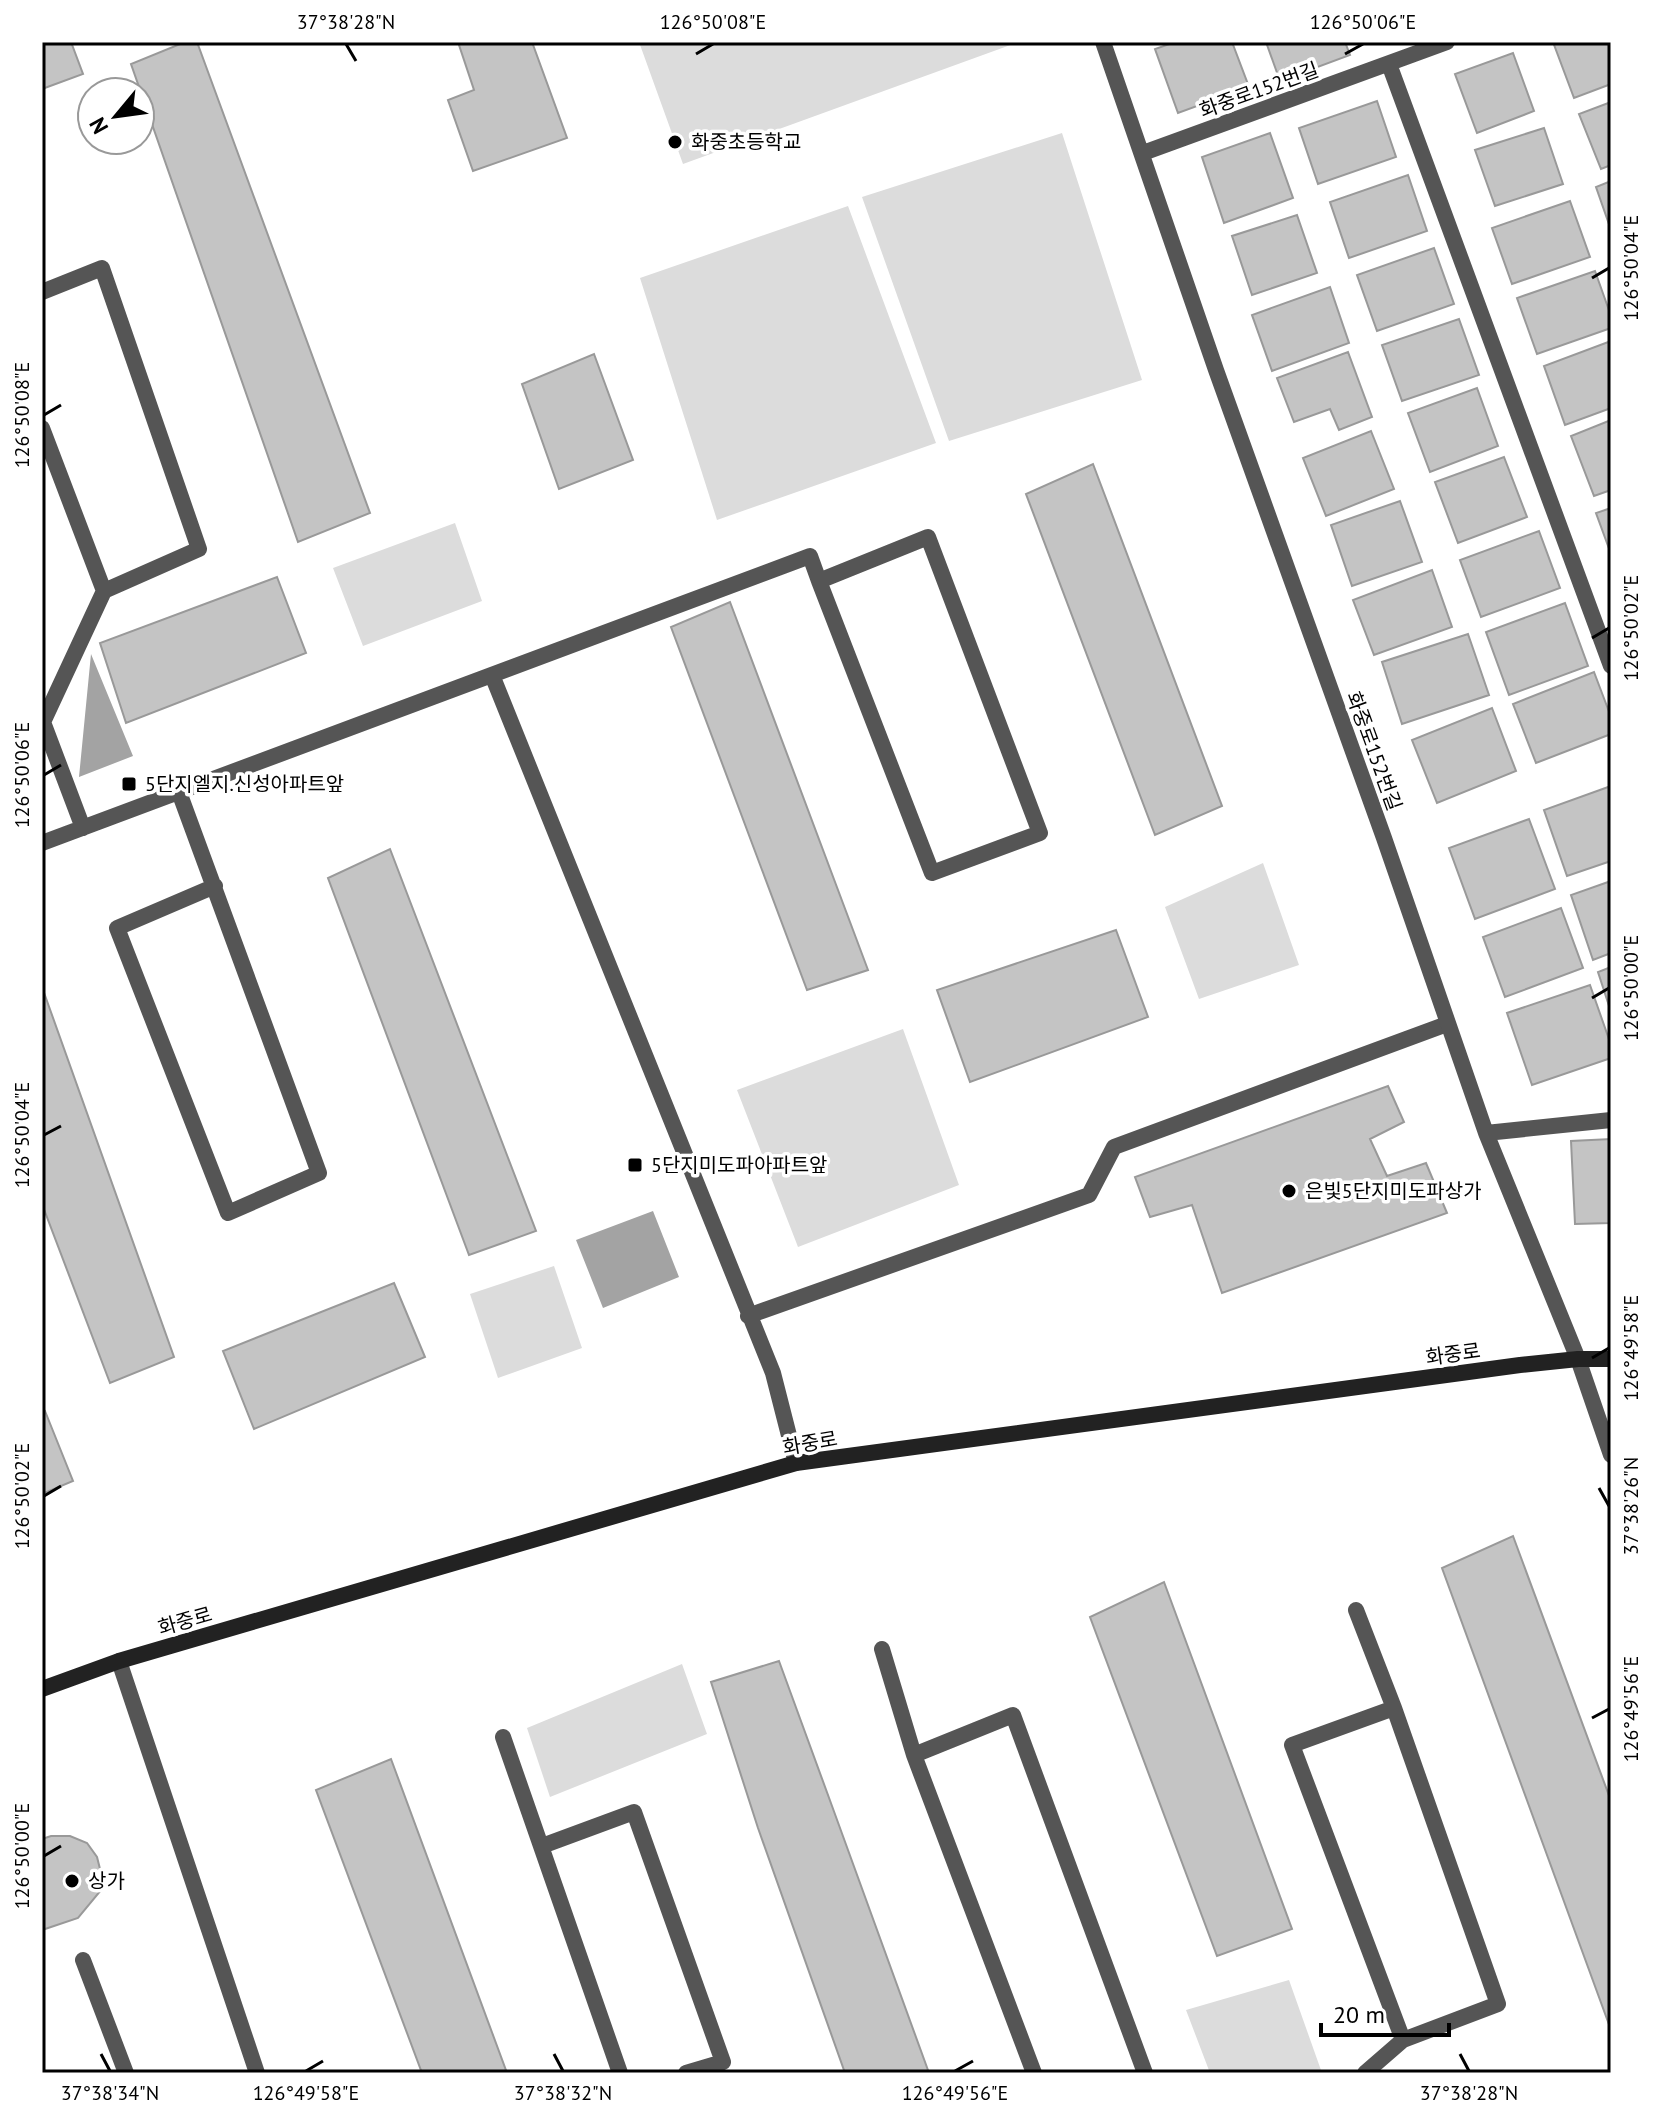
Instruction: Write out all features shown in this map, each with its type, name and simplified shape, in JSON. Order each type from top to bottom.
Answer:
[{"type":"main road","name":"화중로","points":[[42,1689],[119,1661],[796,1463],[1578,1359],[1611,1359]]},
{"type":"street","name":"화중로152번길","points":[[1103,42],[1486,1133],[1578,1359],[1611,1455]]},
{"type":"street","name":"화중로152번길","points":[[1143,153],[1447,42]]},
{"type":"street","points":[[1389,64],[1611,666]]},
{"type":"street","points":[[42,292],[102,268],[199,549],[104,591],[42,722],[83,828]]},
{"type":"street","points":[[42,428],[104,591]]},
{"type":"street","points":[[42,843],[810,556],[819,581],[932,873],[1040,833],[928,537],[819,581]]},
{"type":"street","points":[[492,675],[773,1373],[796,1463]]},
{"type":"street","points":[[179,792],[215,886],[319,1173],[228,1213],[117,928],[215,886]]},
{"type":"street","points":[[748,1316],[1089,1195],[1114,1147],[1447,1024]]},
{"type":"street","points":[[1486,1133],[1611,1120]]},
{"type":"street","points":[[1356,1610],[1394,1708],[1498,2004],[1403,2040],[1365,2073]]},
{"type":"street","points":[[882,1649],[914,1755],[1034,2073]]},
{"type":"street","points":[[119,1661],[257,2073]]},
{"type":"street","points":[[1394,1708],[1292,1745],[1403,2040]]},
{"type":"street","points":[[914,1755],[1013,1715],[1145,2073]]},
{"type":"street","points":[[503,1737],[620,2073]]},
{"type":"street","points":[[542,1846],[634,1812],[725,2068],[686,2073]]},
{"type":"street","points":[[83,1960],[126,2073]]},
{"type":"shaded area","points":[[639,42],[1019,42],[683,164]]},
{"type":"shaded area","points":[[1062,133],[1142,380],[949,441],[862,197]]},
{"type":"shaded area","points":[[848,206],[936,443],[717,520],[640,278]]},
{"type":"shaded area","points":[[455,523],[482,601],[363,646],[333,568]]},
{"type":"shaded area","points":[[91,654],[133,756],[79,777]]},
{"type":"shaded area","points":[[1263,863],[1299,965],[1199,999],[1165,907]]},
{"type":"shaded area","points":[[903,1029],[959,1185],[798,1247],[737,1090]]},
{"type":"shaded area","points":[[653,1211],[679,1277],[603,1308],[576,1240]]},
{"type":"shaded area","points":[[554,1266],[582,1348],[498,1378],[470,1294]]},
{"type":"shaded area","points":[[682,1664],[707,1734],[550,1797],[527,1728]]},
{"type":"shaded area","points":[[1289,1980],[1322,2073],[1210,2073],[1186,2010]]},
{"type":"building","points":[[42,42],[71,42],[83,74],[42,89]]},
{"type":"building","points":[[185,42],[197,42],[370,513],[298,542],[156,136],[156,76],[135,76],[131,64]]},
{"type":"building","points":[[458,42],[532,42],[567,138],[473,171],[448,100],[474,90]]},
{"type":"building","points":[[1175,42],[1232,42],[1249,87],[1178,113],[1155,49]]},
{"type":"building","points":[[1266,42],[1345,42],[1350,55],[1280,81]]},
{"type":"building","points":[[1553,42],[1611,42],[1611,84],[1574,98]]},
{"type":"building","points":[[1513,53],[1534,111],[1477,133],[1455,74]]},
{"type":"building","points":[[1377,101],[1396,157],[1318,184],[1299,128]]},
{"type":"building","points":[[1611,102],[1611,165],[1601,169],[1579,114]]},
{"type":"building","points":[[1544,128],[1563,184],[1495,206],[1475,150]]},
{"type":"building","points":[[1270,133],[1293,198],[1224,223],[1202,157]]},
{"type":"building","points":[[1408,175],[1427,231],[1349,258],[1330,202]]},
{"type":"building","points":[[1611,181],[1611,230],[1596,187]]},
{"type":"building","points":[[1570,201],[1590,257],[1512,284],[1492,228]]},
{"type":"building","points":[[1297,215],[1317,273],[1252,295],[1232,236]]},
{"type":"building","points":[[1434,248],[1454,304],[1377,331],[1357,275]]},
{"type":"building","points":[[1595,271],[1611,316],[1611,328],[1537,354],[1517,298]]},
{"type":"building","points":[[1330,287],[1349,343],[1272,371],[1252,315]]},
{"type":"building","points":[[1459,319],[1479,375],[1402,401],[1382,345]]},
{"type":"building","points":[[1611,341],[1611,408],[1565,425],[1544,366]]},
{"type":"building","points":[[1348,352],[1372,417],[1339,430],[1330,409],[1294,422],[1277,378]]},
{"type":"building","points":[[594,354],[633,460],[559,489],[522,384]]},
{"type":"building","points":[[1477,388],[1498,446],[1430,472],[1408,413]]},
{"type":"building","points":[[1611,420],[1611,490],[1594,496],[1571,436]]},
{"type":"building","points":[[1371,431],[1394,489],[1326,516],[1303,458]]},
{"type":"building","points":[[1504,457],[1527,517],[1458,543],[1435,482]]},
{"type":"building","points":[[1093,464],[1222,806],[1155,835],[1026,494]]},
{"type":"building","points":[[1400,501],[1422,562],[1352,586],[1331,525]]},
{"type":"building","points":[[1611,508],[1611,554],[1596,513]]},
{"type":"building","points":[[1539,531],[1560,588],[1481,617],[1460,560]]},
{"type":"building","points":[[1432,570],[1452,627],[1374,655],[1353,600]]},
{"type":"building","points":[[277,577],[306,653],[126,723],[100,643]]},
{"type":"building","points":[[730,602],[868,970],[807,990],[671,627]]},
{"type":"building","points":[[1565,603],[1588,666],[1509,695],[1486,632]]},
{"type":"building","points":[[1468,634],[1489,695],[1402,724],[1382,662]]},
{"type":"building","points":[[1594,672],[1611,717],[1611,734],[1536,763],[1513,704]]},
{"type":"building","points":[[1492,708],[1516,771],[1437,803],[1412,740]]},
{"type":"building","points":[[1611,786],[1611,861],[1567,876],[1544,810]]},
{"type":"building","points":[[1529,819],[1555,889],[1475,919],[1449,848]]},
{"type":"building","points":[[390,849],[536,1231],[469,1255],[328,878]]},
{"type":"building","points":[[1611,881],[1611,953],[1593,960],[1571,895]]},
{"type":"building","points":[[1561,908],[1583,968],[1505,997],[1483,937]]},
{"type":"building","points":[[1116,930],[1148,1017],[970,1082],[937,990]]},
{"type":"building","points":[[1611,967],[1611,1012],[1598,972]]},
{"type":"building","points":[[1590,985],[1611,1045],[1611,1058],[1532,1085],[1507,1013]]},
{"type":"building","points":[[42,987],[174,1357],[110,1383],[42,1204]]},
{"type":"building","name":"은빛5단지미도파상가","points":[[1388,1086],[1404,1122],[1370,1139],[1387,1176],[1426,1163],[1447,1213],[1222,1293],[1192,1205],[1150,1217],[1135,1177]]},
{"type":"building","points":[[1611,1139],[1611,1223],[1575,1224],[1571,1141]]},
{"type":"building","points":[[394,1283],[425,1357],[254,1429],[223,1351]]},
{"type":"building","points":[[45,1411],[73,1481],[42,1494],[42,1412]]},
{"type":"building","points":[[1513,1536],[1611,1801],[1611,2030],[1442,1568]]},
{"type":"building","points":[[1164,1582],[1292,1929],[1217,1956],[1090,1617]]},
{"type":"building","points":[[779,1661],[929,2073],[845,2073],[758,1828],[711,1682]]},
{"type":"building","points":[[391,1759],[507,2073],[422,2073],[316,1790]]},
{"type":"building","name":"상가","points":[[70,1836],[87,1843],[97,1857],[102,1889],[78,1918],[42,1930],[42,1839]]},
{"type":"place","name":"화중초등학교","points":[[675,142]]},
{"type":"place","name":"5단지엘지.신성아파트앞","points":[[129,784]]},
{"type":"place","name":"5단지미도파아파트앞","points":[[635,1165]]},
{"type":"place","name":"은빛5단지미도파상가","points":[[1289,1191]]},
{"type":"place","name":"상가","points":[[72,1881]]}]
